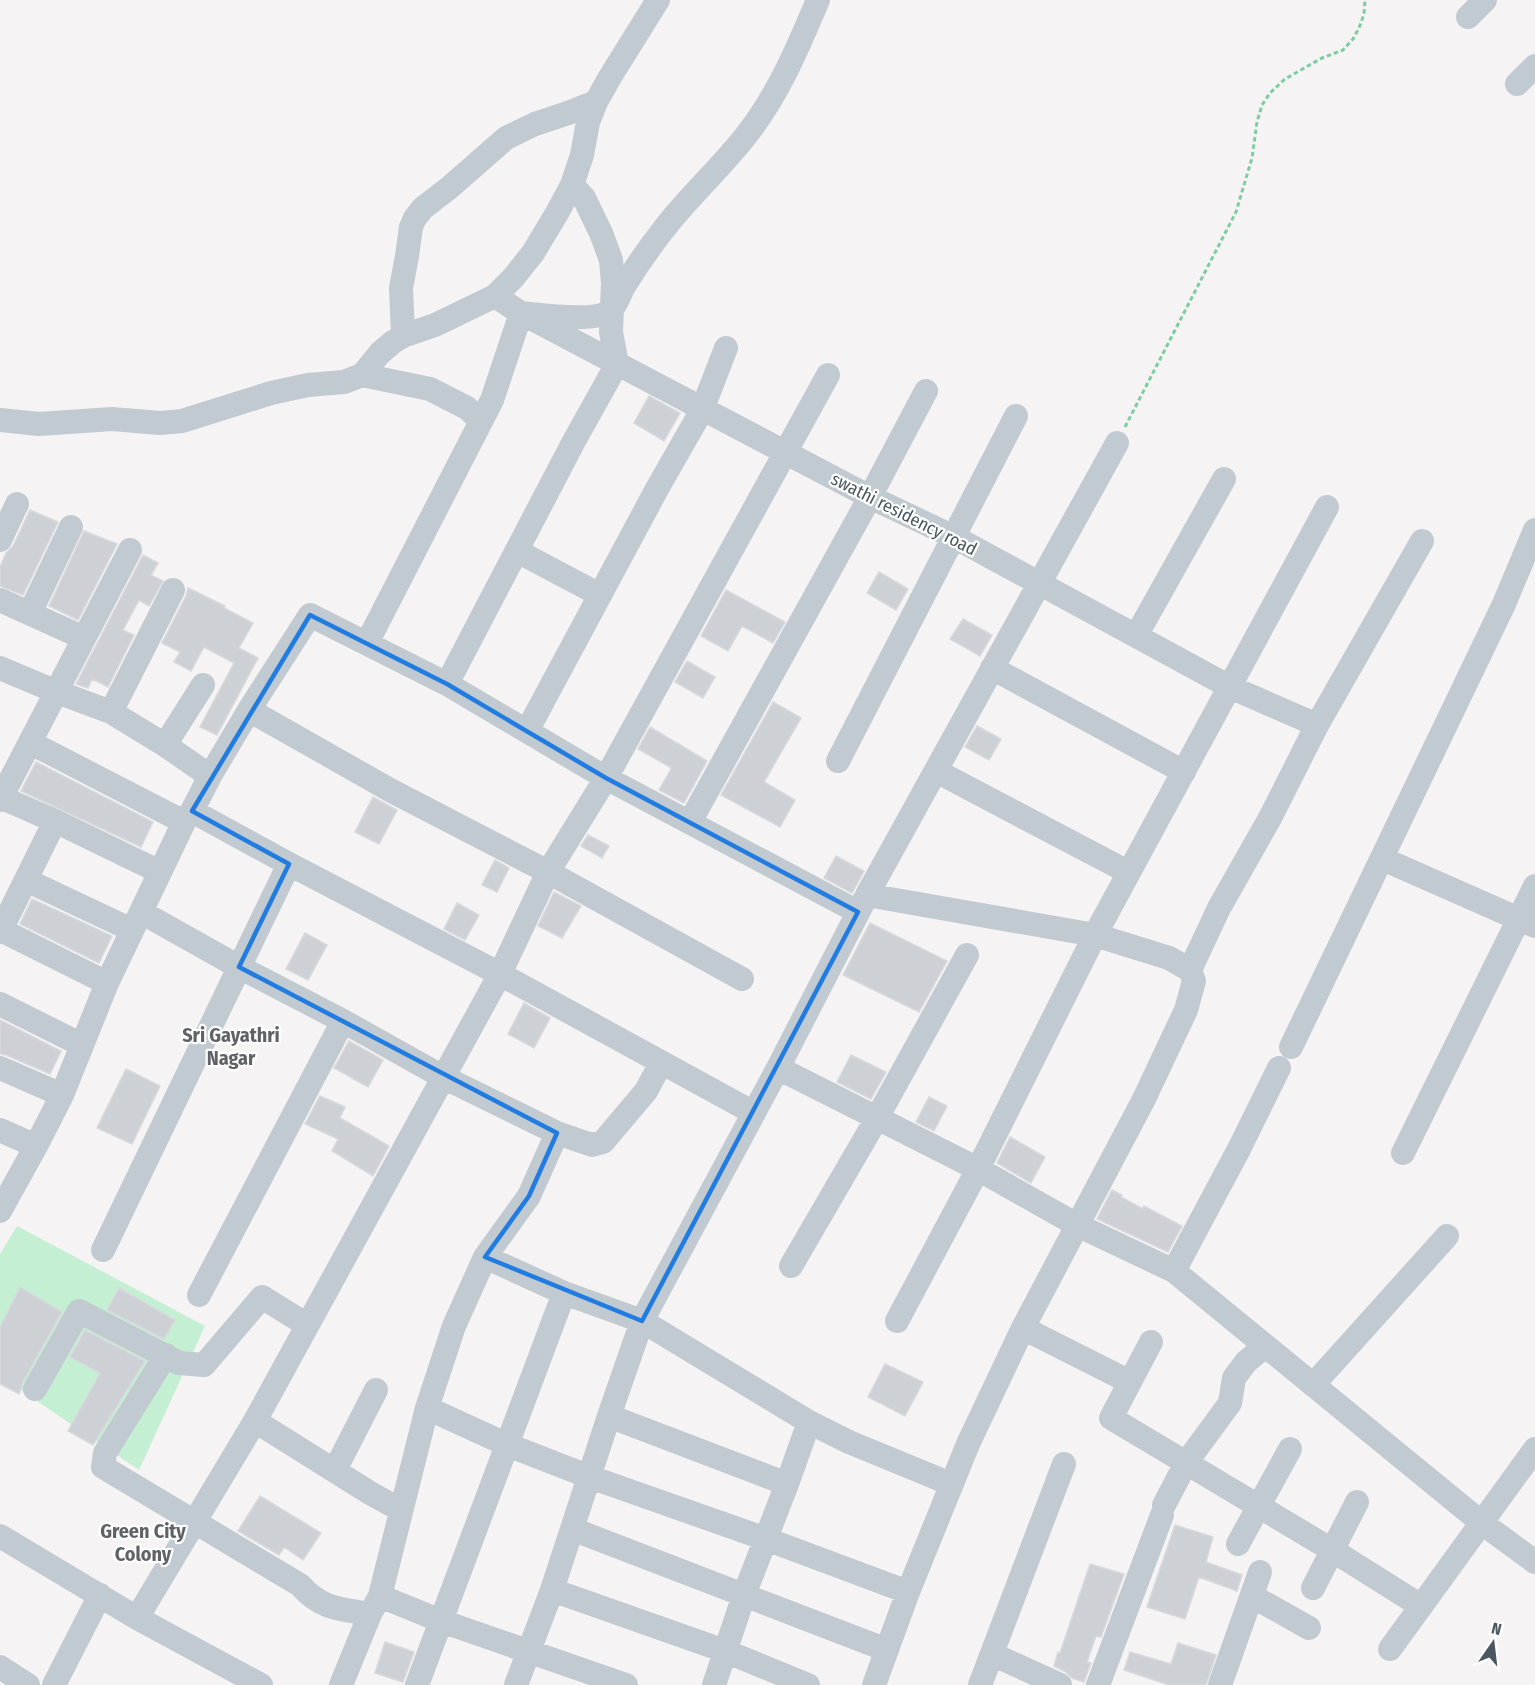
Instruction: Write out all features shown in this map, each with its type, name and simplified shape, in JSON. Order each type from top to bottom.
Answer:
[{"type":"street","points":[[0,420],[39,424],[112,419],[160,423],[182,421],[271,393],[344,382],[362,375],[380,353],[403,336],[435,325],[495,296],[533,253],[572,185],[582,155],[588,122],[596,102],[658,0]]},
{"type":"street","points":[[367,643],[492,400],[521,313],[585,317],[599,316],[612,310],[625,286],[664,228],[747,134],[763,112],[796,52],[818,0]]},
{"type":"street","points":[[1468,17],[1485,0]]},
{"type":"street","points":[[1517,84],[1535,66]]},
{"type":"street","points":[[403,336],[401,288],[411,227],[423,208],[506,138],[535,124],[596,102]]},
{"type":"street","points":[[447,684],[574,441],[617,364],[611,332],[611,260],[584,198],[572,185]]},
{"type":"street","name":"swathi residency road","points":[[495,296],[521,313],[702,410],[870,497],[954,537],[1230,687],[1317,725]]},
{"type":"street","points":[[527,731],[702,410],[726,348]]},
{"type":"street","points":[[362,375],[429,389],[467,408],[481,421]]},
{"type":"street","points":[[137,1618],[255,1421],[500,974],[548,872],[606,778],[828,375]]},
{"type":"street","points":[[690,822],[926,391]]},
{"type":"street","points":[[838,761],[1016,416]]},
{"type":"street","points":[[516,1685],[552,1590],[642,1321],[863,904],[1117,443]]},
{"type":"street","points":[[1136,636],[1224,479]]},
{"type":"street","points":[[0,540],[17,504]]},
{"type":"street","points":[[897,1321],[978,1169],[1128,872],[1327,507]]},
{"type":"street","points":[[30,613],[71,527]]},
{"type":"street","points":[[1291,1047],[1504,604],[1535,530]]},
{"type":"street","points":[[1190,970],[1219,908],[1270,818],[1317,725],[1422,541]]},
{"type":"street","points":[[130,550],[31,743],[0,798],[55,821],[160,873]]},
{"type":"street","points":[[516,551],[600,595]]},
{"type":"street","points":[[111,712],[173,590]]},
{"type":"street","points":[[0,600],[84,638]]},
{"type":"street","points":[[0,1211],[62,1095],[107,983],[188,816],[249,710],[310,615],[447,684],[606,778],[690,822],[863,904],[1095,935],[1169,958],[1190,970],[1194,981],[1186,1010],[1144,1099],[1023,1328],[968,1444],[908,1592],[874,1685]]},
{"type":"street","points":[[992,668],[1184,772]]},
{"type":"street","points":[[2,672],[111,712],[210,776]]},
{"type":"street","points":[[165,745],[203,685]]},
{"type":"street","points":[[249,710],[390,790],[548,872],[742,979]]},
{"type":"street","points":[[31,743],[289,864],[500,974],[754,1113]]},
{"type":"street","points":[[936,771],[1128,872]]},
{"type":"street","points":[[55,821],[1,931],[107,983]]},
{"type":"street","points":[[1383,859],[1527,922]]},
{"type":"street","points":[[102,1250],[289,864]]},
{"type":"street","points":[[26,880],[137,921],[239,967],[343,1021],[443,1077],[557,1133],[592,1145],[603,1142],[646,1091],[661,1063]]},
{"type":"street","points":[[1403,1153],[1527,922],[1535,886]]},
{"type":"street","points":[[791,1266],[877,1118],[967,955]]},
{"type":"street","points":[[0,1004],[82,1045]]},
{"type":"street","points":[[200,1295],[343,1021]]},
{"type":"street","points":[[0,1068],[62,1095]]},
{"type":"street","points":[[778,1068],[978,1169],[1077,1225],[1174,1271],[1482,1522],[1535,1562]]},
{"type":"street","points":[[1174,1271],[1279,1068]]},
{"type":"street","points":[[0,1130],[36,1146]]},
{"type":"street","points":[[341,1685],[375,1605],[427,1408],[453,1326],[485,1257],[529,1196],[557,1133]]},
{"type":"street","points":[[1313,1385],[1447,1236]]},
{"type":"street","points":[[485,1257],[564,1293],[642,1321],[809,1422],[849,1442],[951,1484]]},
{"type":"street","points":[[417,1685],[564,1293]]},
{"type":"street","points":[[36,1389],[79,1311],[179,1363],[204,1365],[262,1297],[307,1325]]},
{"type":"street","points":[[1023,1328],[1130,1382]]},
{"type":"street","points":[[1152,1342],[1111,1418],[1421,1606]]},
{"type":"street","points":[[1098,1685],[1163,1510],[1186,1463],[1230,1403],[1234,1378],[1246,1362],[1265,1346]]},
{"type":"street","points":[[166,1355],[105,1453],[103,1467],[300,1585],[319,1603],[335,1608],[375,1605],[441,1622],[615,1683]]},
{"type":"street","points":[[334,1470],[376,1390]]},
{"type":"street","points":[[427,1408],[508,1445],[590,1477],[908,1592]]},
{"type":"street","points":[[609,1416],[787,1484]]},
{"type":"street","points":[[255,1421],[401,1510]]},
{"type":"street","points":[[714,1685],[744,1594],[809,1422]]},
{"type":"street","points":[[1238,1544],[1290,1449]]},
{"type":"street","points":[[1390,1648],[1535,1449]]},
{"type":"street","points":[[980,1685],[1064,1464]]},
{"type":"street","points":[[1313,1588],[1358,1502]]},
{"type":"street","points":[[572,1529],[887,1650]]},
{"type":"street","points":[[0,1536],[137,1618],[261,1685]]},
{"type":"street","points":[[1220,1685],[1260,1572]]},
{"type":"street","points":[[552,1590],[724,1651],[807,1685]]},
{"type":"street","points":[[54,1685],[100,1595]]},
{"type":"street","points":[[1252,1596],[1309,1628]]},
{"type":"street","points":[[992,1654],[1060,1685]]},
{"type":"street","points":[[0,1667],[28,1685]]},
{"type":"path","points":[[1117,443],[1236,212],[1252,158],[1262,105],[1270,93],[1285,79],[1322,58],[1343,50],[1359,28],[1364,14],[1365,0]]},
{"type":"highlighted area","points":[[310,615],[447,684],[606,778],[858,912],[642,1321],[485,1257],[529,1196],[557,1133],[239,967],[289,864],[192,811]]},
{"type":"green space","points":[[17,1226],[205,1326],[139,1470],[0,1376],[0,1254]]},
{"type":"building","points":[[649,396],[680,413],[664,441],[634,423]]},
{"type":"building","points":[[30,510],[58,522],[23,595],[0,586],[0,567]]},
{"type":"building","points":[[84,531],[117,544],[78,620],[49,606]]},
{"type":"building","points":[[143,555],[158,563],[151,575],[163,581],[149,606],[139,600],[123,630],[134,635],[108,687],[92,679],[88,688],[76,684]]},
{"type":"building","points":[[879,572],[908,589],[896,610],[867,593]]},
{"type":"building","points":[[188,588],[253,623],[239,648],[258,658],[217,735],[200,727],[234,663],[204,647],[191,671],[174,662],[180,652],[162,643]]},
{"type":"building","points":[[726,590],[785,622],[773,643],[742,626],[728,651],[701,636]]},
{"type":"building","points":[[963,619],[992,635],[980,656],[950,639]]},
{"type":"building","points":[[687,661],[715,677],[703,698],[675,682]]},
{"type":"building","points":[[773,702],[801,718],[764,782],[795,800],[780,827],[721,795]]},
{"type":"building","points":[[977,726],[1001,739],[989,760],[965,747]]},
{"type":"building","points":[[650,727],[707,761],[684,803],[659,790],[670,767],[638,749]]},
{"type":"building","points":[[36,762],[153,822],[141,847],[21,791]]},
{"type":"building","points":[[373,797],[397,810],[379,844],[355,832]]},
{"type":"building","points":[[588,835],[609,846],[602,858],[581,846]]},
{"type":"building","points":[[836,856],[864,871],[852,893],[824,878]]},
{"type":"building","points":[[495,860],[509,868],[497,892],[482,885]]},
{"type":"building","points":[[554,892],[581,906],[562,938],[538,926]]},
{"type":"building","points":[[32,899],[112,936],[99,963],[20,924]]},
{"type":"building","points":[[457,903],[479,915],[465,940],[444,929]]},
{"type":"building","points":[[870,923],[947,961],[919,1012],[843,975]]},
{"type":"building","points":[[305,933],[327,945],[308,980],[286,969]]},
{"type":"building","points":[[524,1003],[550,1018],[534,1048],[508,1034]]},
{"type":"building","points":[[0,1020],[61,1051],[50,1074],[0,1054]]},
{"type":"building","points":[[349,1041],[383,1060],[368,1087],[334,1068]]},
{"type":"building","points":[[851,1055],[886,1072],[871,1099],[837,1082]]},
{"type":"building","points":[[126,1069],[160,1086],[132,1144],[97,1128]]},
{"type":"building","points":[[320,1096],[345,1107],[340,1118],[389,1146],[373,1176],[332,1151],[338,1139],[305,1124]]},
{"type":"building","points":[[929,1097],[947,1106],[934,1131],[916,1122]]},
{"type":"building","points":[[1010,1137],[1045,1157],[1031,1183],[997,1163]]},
{"type":"building","points":[[1112,1190],[1143,1209],[1144,1206],[1182,1226],[1168,1252],[1097,1219]]},
{"type":"building","points":[[20,1287],[62,1312],[23,1382],[19,1394],[0,1384],[0,1327]]},
{"type":"building","points":[[119,1288],[175,1320],[164,1339],[107,1310]]},
{"type":"building","points":[[85,1330],[145,1361],[93,1445],[68,1431],[100,1373],[70,1357]]},
{"type":"building","points":[[885,1364],[923,1382],[905,1416],[868,1397]]},
{"type":"building","points":[[260,1496],[321,1533],[303,1560],[284,1547],[279,1555],[238,1531]]},
{"type":"building","points":[[1175,1525],[1213,1537],[1206,1562],[1242,1575],[1237,1591],[1199,1577],[1185,1619],[1147,1607]]},
{"type":"building","points":[[1090,1564],[1124,1574],[1101,1637],[1096,1636],[1087,1662],[1091,1663],[1084,1682],[1072,1678],[1054,1666]]},
{"type":"building","points":[[385,1642],[414,1652],[403,1682],[375,1673]]},
{"type":"building","points":[[1178,1643],[1216,1655],[1206,1685],[1169,1685],[1124,1670],[1130,1652],[1171,1664]]},
{"type":"district","name":"Sri Gayathri Nagar","points":[[231,1046]]},
{"type":"district","name":"Green City Colony","points":[[143,1542]]}]
